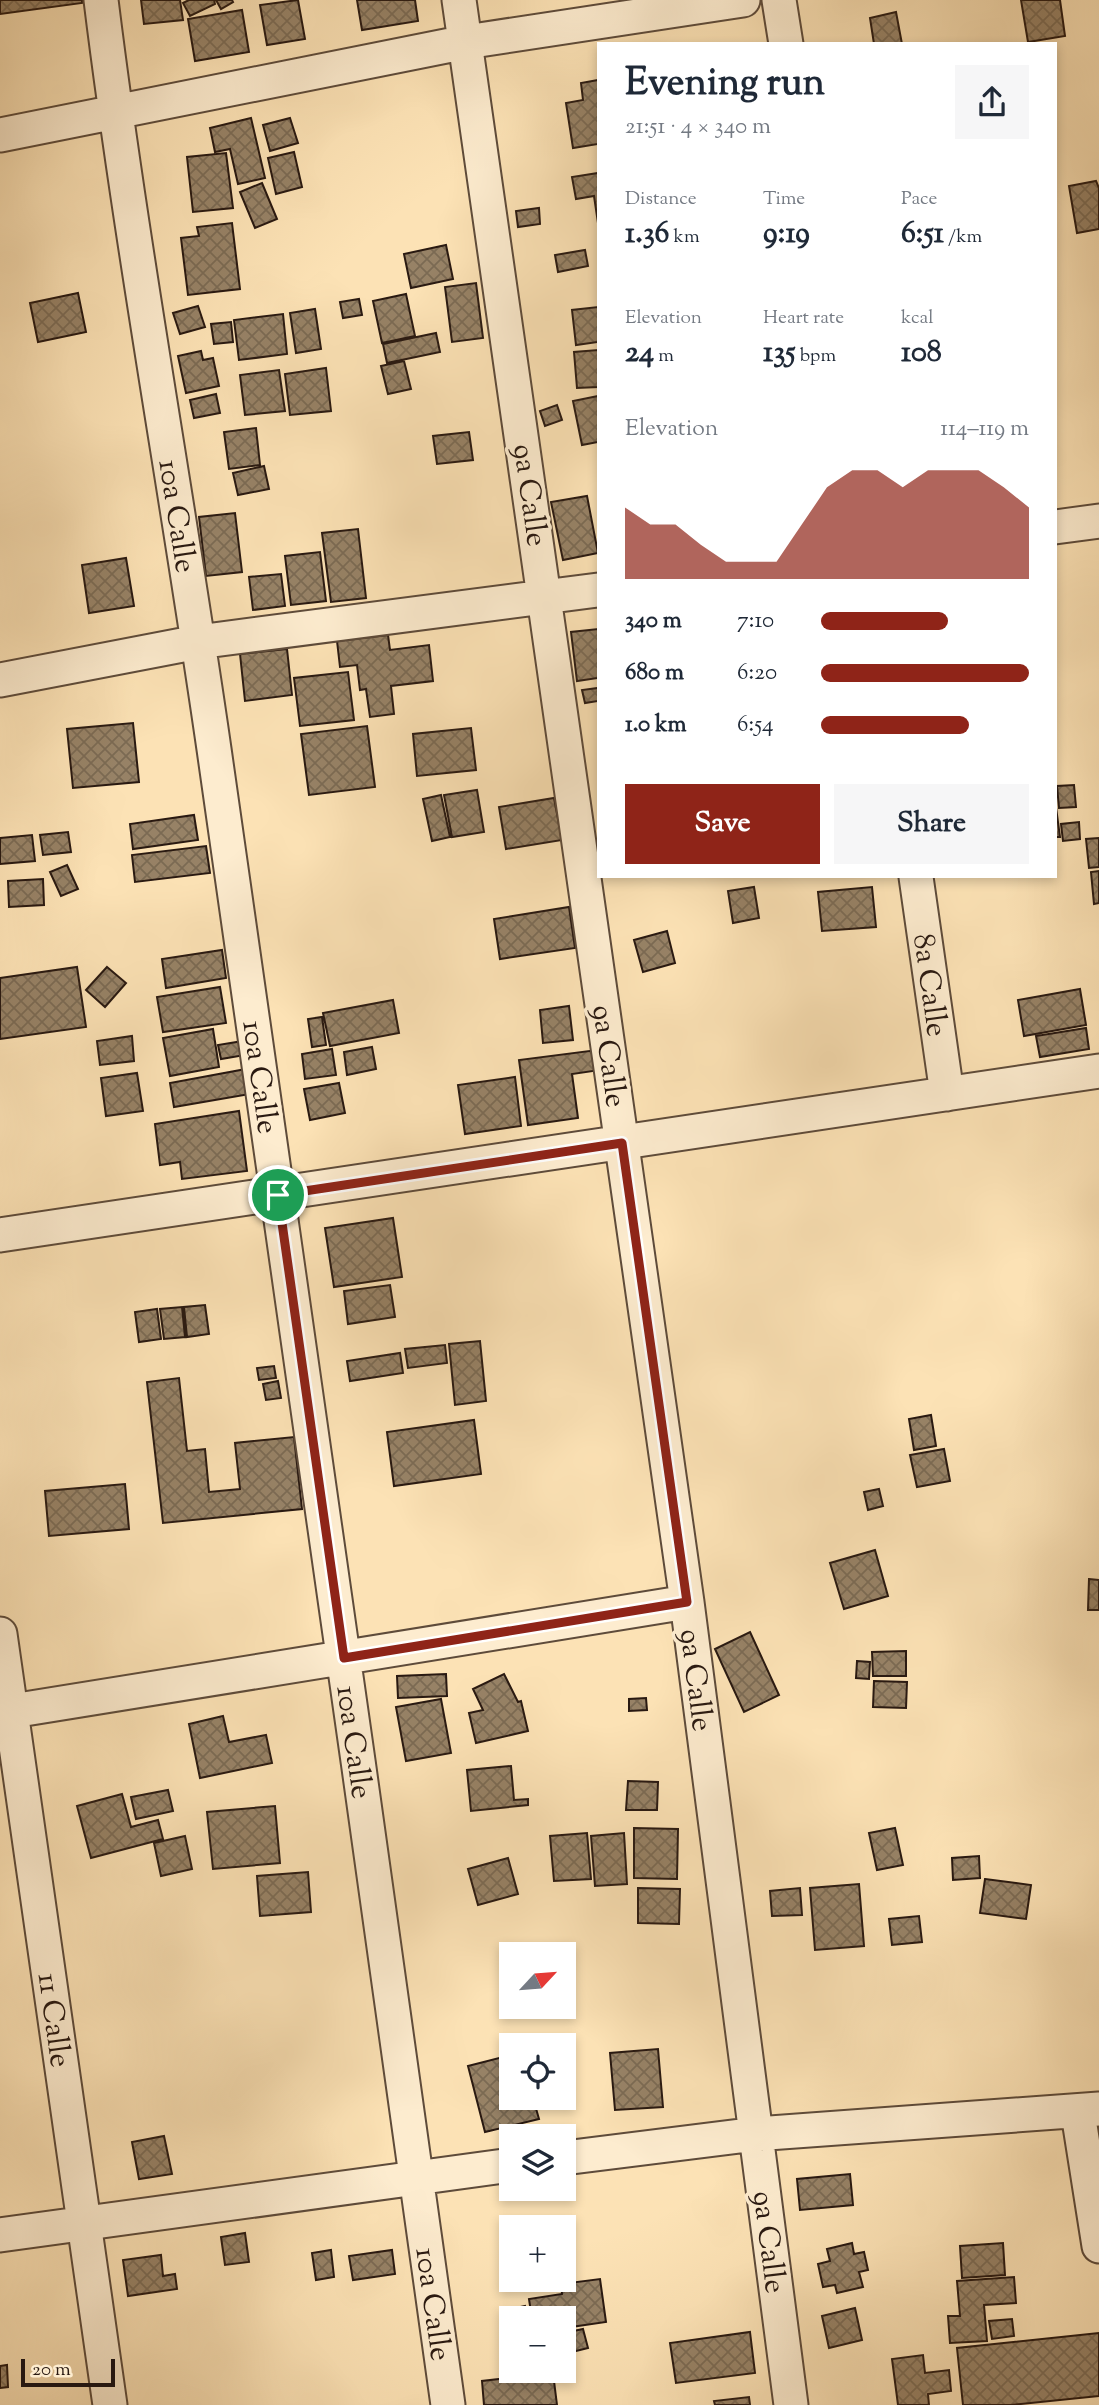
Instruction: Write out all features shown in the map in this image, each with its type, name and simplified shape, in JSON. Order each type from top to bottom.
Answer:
[{"type":"street","name":"10a Calle","points":[[101,0],[115,113],[198,642],[278,1195],[448,2405]]},
{"type":"street","name":"9a Calle","points":[[459,0],[687,1602],[791,2405]]},
{"type":"street","points":[[0,135],[466,42],[743,0]]},
{"type":"street","points":[[779,0],[786,42]]},
{"type":"street","points":[[1057,527],[1099,521]]},
{"type":"street","points":[[0,680],[198,642],[597,590]]},
{"type":"street","name":"8a Calle","points":[[916,878],[947,1094]]},
{"type":"street","points":[[0,1235],[1099,1071]]},
{"type":"street","points":[[6,1712],[687,1602]]},
{"type":"street","name":"11 Calle","points":[[0,1634],[6,1712],[110,2405]]},
{"type":"street","points":[[576,2156],[756,2134],[1089,2111],[1099,2246]]},
{"type":"street","points":[[0,2235],[499,2167]]},
{"type":"building","points":[[0,0],[82,0],[82,3],[0,14]]},
{"type":"building","points":[[141,0],[180,0],[183,20],[144,24]]},
{"type":"building","points":[[189,0],[214,0],[215,4],[190,16],[183,3]]},
{"type":"building","points":[[216,0],[232,0],[233,2],[221,9]]},
{"type":"building","points":[[298,0],[305,39],[267,45],[260,5]]},
{"type":"building","points":[[357,0],[415,0],[418,21],[362,30]]},
{"type":"building","points":[[1021,0],[1060,0],[1065,36],[1028,42]]},
{"type":"building","points":[[242,10],[249,52],[195,61],[188,19]]},
{"type":"building","points":[[896,12],[902,42],[874,42],[870,18]]},
{"type":"building","points":[[597,80],[597,144],[573,148],[566,103],[583,100],[581,83]]},
{"type":"building","points":[[251,118],[265,178],[238,184],[230,149],[215,152],[210,128]]},
{"type":"building","points":[[290,118],[298,143],[270,151],[263,125]]},
{"type":"building","points":[[294,152],[302,187],[276,194],[268,158]]},
{"type":"building","points":[[226,153],[233,208],[193,212],[187,157]]},
{"type":"building","points":[[597,173],[597,216],[594,196],[576,199],[572,177]]},
{"type":"building","points":[[1096,181],[1099,188],[1099,229],[1077,233],[1069,186]]},
{"type":"building","points":[[262,183],[277,219],[255,228],[240,192]]},
{"type":"building","points":[[539,208],[540,224],[518,227],[516,211]]},
{"type":"building","points":[[232,223],[240,289],[188,295],[181,238],[199,236],[197,227]]},
{"type":"building","points":[[446,245],[453,279],[411,288],[404,254]]},
{"type":"building","points":[[585,250],[588,266],[558,272],[555,255]]},
{"type":"building","points":[[476,283],[483,338],[452,342],[445,287]]},
{"type":"building","points":[[78,293],[86,332],[38,342],[30,303]]},
{"type":"building","points":[[406,294],[415,336],[382,343],[373,301]]},
{"type":"building","points":[[359,299],[362,315],[343,318],[340,302]]},
{"type":"building","points":[[198,306],[205,327],[180,334],[173,313]]},
{"type":"building","points":[[597,307],[597,342],[576,345],[572,310]]},
{"type":"building","points":[[315,309],[321,349],[296,353],[290,313]]},
{"type":"building","points":[[283,314],[287,354],[239,360],[234,320]]},
{"type":"building","points":[[231,322],[233,342],[214,344],[211,324]]},
{"type":"building","points":[[436,333],[440,352],[387,363],[383,344]]},
{"type":"building","points":[[597,350],[597,387],[577,388],[574,352]]},
{"type":"building","points":[[201,351],[203,360],[213,358],[219,386],[186,393],[178,356]]},
{"type":"building","points":[[404,361],[411,389],[388,394],[381,366]]},
{"type":"building","points":[[326,368],[331,411],[290,415],[285,374]]},
{"type":"building","points":[[279,370],[285,411],[245,415],[240,375]]},
{"type":"building","points":[[216,394],[220,413],[194,418],[190,400]]},
{"type":"building","points":[[597,396],[597,442],[582,445],[573,401]]},
{"type":"building","points":[[557,405],[562,420],[545,426],[540,411]]},
{"type":"building","points":[[256,428],[260,465],[229,469],[224,432]]},
{"type":"building","points":[[469,432],[473,460],[437,464],[433,436]]},
{"type":"building","points":[[264,466],[269,489],[238,495],[233,473]]},
{"type":"building","points":[[587,496],[597,553],[563,560],[551,502]]},
{"type":"building","points":[[235,513],[242,572],[206,576],[199,517]]},
{"type":"building","points":[[358,529],[366,598],[331,602],[322,533]]},
{"type":"building","points":[[320,552],[326,601],[291,605],[285,556]]},
{"type":"building","points":[[126,558],[134,606],[89,613],[82,565]]},
{"type":"building","points":[[281,574],[285,606],[253,610],[249,577]]},
{"type":"building","points":[[597,629],[597,678],[577,681],[571,632]]},
{"type":"building","points":[[388,635],[390,650],[429,645],[433,681],[391,686],[394,714],[370,717],[366,689],[360,690],[357,665],[340,667],[337,641]]},
{"type":"building","points":[[287,649],[292,695],[245,701],[240,654]]},
{"type":"building","points":[[348,672],[354,720],[300,726],[294,678]]},
{"type":"building","points":[[597,688],[597,701],[585,703],[582,690]]},
{"type":"building","points":[[133,723],[139,782],[73,788],[67,729]]},
{"type":"building","points":[[367,726],[375,787],[309,795],[301,734]]},
{"type":"building","points":[[471,728],[476,770],[417,776],[413,734]]},
{"type":"building","points":[[1074,785],[1076,807],[1059,808],[1057,786]]},
{"type":"building","points":[[477,790],[484,832],[452,837],[444,795]]},
{"type":"building","points":[[441,795],[450,837],[432,841],[423,799]]},
{"type":"building","points":[[554,798],[562,840],[506,849],[499,807]]},
{"type":"building","points":[[194,815],[198,840],[133,849],[130,824]]},
{"type":"building","points":[[1057,815],[1060,837],[1057,837]]},
{"type":"building","points":[[1079,822],[1080,839],[1063,841],[1061,824]]},
{"type":"building","points":[[68,832],[71,852],[43,855],[40,835]]},
{"type":"building","points":[[32,835],[35,861],[0,864],[0,838]]},
{"type":"building","points":[[1099,838],[1099,867],[1089,868],[1086,839]]},
{"type":"building","points":[[206,846],[210,873],[135,882],[132,855]]},
{"type":"building","points":[[67,865],[78,889],[61,896],[50,872]]},
{"type":"building","points":[[1099,871],[1099,903],[1094,904],[1091,872]]},
{"type":"building","points":[[43,879],[44,905],[9,907],[8,881]]},
{"type":"building","points":[[754,887],[759,918],[733,923],[728,891]]},
{"type":"building","points":[[872,887],[876,927],[822,931],[818,892]]},
{"type":"building","points":[[569,907],[575,948],[500,959],[494,919]]},
{"type":"building","points":[[667,931],[675,963],[643,972],[634,940]]},
{"type":"building","points":[[222,950],[226,978],[166,988],[162,959]]},
{"type":"building","points":[[77,967],[86,1027],[0,1039],[0,978]]},
{"type":"building","points":[[107,967],[126,983],[105,1007],[86,990]]},
{"type":"building","points":[[220,987],[226,1023],[163,1032],[157,997]]},
{"type":"building","points":[[1080,989],[1086,1025],[1024,1036],[1018,1000]]},
{"type":"building","points":[[393,1000],[399,1033],[330,1046],[323,1013]]},
{"type":"building","points":[[569,1006],[573,1040],[543,1043],[540,1010]]},
{"type":"building","points":[[322,1017],[326,1045],[312,1047],[308,1019]]},
{"type":"building","points":[[1086,1028],[1089,1049],[1040,1057],[1036,1036]]},
{"type":"building","points":[[213,1029],[219,1067],[170,1076],[163,1038]]},
{"type":"building","points":[[132,1036],[134,1061],[100,1065],[97,1041]]},
{"type":"building","points":[[243,1041],[245,1055],[221,1059],[218,1045]]},
{"type":"building","points":[[372,1047],[376,1069],[347,1075],[344,1052]]},
{"type":"building","points":[[332,1049],[336,1075],[305,1079],[302,1054]]},
{"type":"building","points":[[597,1050],[600,1070],[572,1074],[578,1118],[528,1125],[519,1060]]},
{"type":"building","points":[[246,1069],[250,1094],[174,1107],[170,1083]]},
{"type":"building","points":[[137,1073],[143,1111],[106,1116],[101,1078]]},
{"type":"building","points":[[515,1077],[521,1126],[465,1134],[458,1085]]},
{"type":"building","points":[[339,1083],[345,1113],[310,1120],[304,1089]]},
{"type":"building","points":[[239,1111],[247,1171],[182,1179],[180,1162],[160,1165],[155,1124]]},
{"type":"building","points":[[393,1218],[402,1277],[334,1287],[325,1228]]},
{"type":"building","points":[[390,1285],[395,1317],[348,1324],[344,1291]]},
{"type":"building","points":[[205,1305],[209,1334],[187,1337],[184,1307]]},
{"type":"building","points":[[182,1307],[185,1337],[164,1339],[160,1309]]},
{"type":"building","points":[[157,1309],[161,1339],[139,1342],[135,1312]]},
{"type":"building","points":[[480,1341],[486,1401],[455,1405],[449,1344]]},
{"type":"building","points":[[445,1345],[447,1363],[408,1368],[405,1349]]},
{"type":"building","points":[[400,1353],[403,1373],[350,1381],[347,1361]]},
{"type":"building","points":[[274,1366],[276,1378],[259,1380],[257,1368]]},
{"type":"building","points":[[179,1378],[187,1451],[205,1449],[209,1492],[240,1489],[235,1443],[294,1437],[302,1509],[163,1523],[147,1382]]},
{"type":"building","points":[[278,1381],[281,1398],[266,1400],[263,1384]]},
{"type":"building","points":[[931,1415],[936,1446],[914,1450],[909,1419]]},
{"type":"building","points":[[474,1420],[481,1474],[394,1486],[387,1432]]},
{"type":"building","points":[[944,1449],[950,1481],[917,1487],[910,1455]]},
{"type":"building","points":[[125,1484],[129,1529],[49,1536],[45,1491]]},
{"type":"building","points":[[879,1489],[883,1506],[868,1510],[864,1492]]},
{"type":"building","points":[[875,1550],[888,1596],[844,1609],[830,1563]]},
{"type":"building","points":[[1089,1579],[1099,1580],[1099,1610],[1088,1610]]},
{"type":"building","points":[[750,1632],[779,1695],[744,1712],[715,1649]]},
{"type":"building","points":[[906,1651],[906,1676],[873,1676],[872,1652]]},
{"type":"building","points":[[857,1661],[870,1662],[869,1679],[856,1678]]},
{"type":"building","points":[[446,1674],[447,1696],[398,1698],[397,1676]]},
{"type":"building","points":[[504,1674],[518,1702],[521,1701],[528,1731],[476,1743],[469,1713],[483,1710],[473,1689]]},
{"type":"building","points":[[874,1681],[907,1682],[906,1708],[873,1707]]},
{"type":"building","points":[[646,1698],[647,1710],[629,1711],[629,1699]]},
{"type":"building","points":[[441,1699],[451,1753],[406,1761],[396,1707]]},
{"type":"building","points":[[223,1716],[229,1742],[266,1735],[272,1763],[200,1778],[189,1724]]},
{"type":"building","points":[[511,1766],[514,1800],[528,1799],[528,1805],[471,1811],[467,1770]]},
{"type":"building","points":[[628,1781],[658,1782],[657,1810],[626,1810]]},
{"type":"building","points":[[168,1790],[173,1811],[136,1819],[131,1797]]},
{"type":"building","points":[[122,1794],[131,1827],[158,1820],[163,1839],[91,1858],[77,1806]]},
{"type":"building","points":[[275,1806],[280,1863],[213,1869],[207,1812]]},
{"type":"building","points":[[634,1828],[678,1829],[677,1879],[634,1878]]},
{"type":"building","points":[[895,1828],[903,1865],[877,1870],[869,1833]]},
{"type":"building","points":[[587,1833],[591,1879],[554,1881],[550,1836]]},
{"type":"building","points":[[624,1833],[627,1884],[595,1886],[591,1836]]},
{"type":"building","points":[[185,1836],[192,1869],[161,1876],[154,1843]]},
{"type":"building","points":[[979,1856],[980,1878],[953,1880],[952,1858]]},
{"type":"building","points":[[508,1858],[518,1894],[478,1905],[468,1869]]},
{"type":"building","points":[[308,1872],[311,1912],[260,1916],[257,1876]]},
{"type":"building","points":[[985,1879],[1031,1885],[1026,1919],[980,1913]]},
{"type":"building","points":[[859,1884],[864,1946],[815,1950],[810,1888]]},
{"type":"building","points":[[638,1888],[680,1889],[679,1924],[638,1923]]},
{"type":"building","points":[[800,1888],[802,1915],[772,1916],[770,1891]]},
{"type":"building","points":[[919,1916],[922,1942],[892,1945],[889,1919]]},
{"type":"building","points":[[658,2049],[663,2107],[615,2110],[610,2053]]},
{"type":"building","points":[[499,2058],[499,2110],[536,2110],[539,2119],[518,2124],[499,2124],[499,2129],[485,2132],[468,2066]]},
{"type":"building","points":[[164,2136],[172,2174],[139,2179],[132,2142]]},
{"type":"building","points":[[850,2174],[853,2205],[800,2210],[797,2179]]},
{"type":"building","points":[[245,2233],[249,2262],[225,2265],[221,2237]]},
{"type":"building","points":[[852,2243],[854,2254],[864,2252],[868,2270],[859,2272],[863,2287],[837,2293],[835,2285],[823,2287],[818,2264],[830,2261],[827,2249]]},
{"type":"building","points":[[1003,2243],[1005,2275],[962,2278],[960,2246]]},
{"type":"building","points":[[331,2250],[334,2277],[316,2280],[312,2253]]},
{"type":"building","points":[[392,2250],[395,2274],[353,2280],[349,2256]]},
{"type":"building","points":[[161,2255],[163,2276],[175,2274],[177,2289],[128,2296],[123,2260]]},
{"type":"building","points":[[1014,2277],[1016,2303],[984,2305],[987,2341],[950,2343],[948,2316],[960,2316],[957,2281]]},
{"type":"building","points":[[600,2279],[606,2322],[576,2326],[576,2306],[530,2306],[529,2299],[576,2292],[576,2282]]},
{"type":"building","points":[[855,2308],[862,2340],[829,2348],[822,2316]]},
{"type":"building","points":[[1012,2319],[1014,2336],[992,2339],[989,2321]]},
{"type":"building","points":[[583,2329],[588,2348],[576,2351],[576,2330]]},
{"type":"building","points":[[750,2332],[755,2373],[676,2383],[670,2343]]},
{"type":"building","points":[[1099,2333],[1099,2396],[1011,2405],[963,2405],[957,2348]]},
{"type":"building","points":[[923,2355],[925,2373],[949,2370],[951,2391],[928,2394],[929,2405],[898,2405],[892,2359]]},
{"type":"building","points":[[7,2365],[8,2387],[0,2388],[0,2366]]},
{"type":"building","points":[[499,2379],[499,2383],[554,2383],[557,2405],[484,2405],[482,2381]]},
{"type":"building","points":[[749,2397],[750,2405],[715,2405],[714,2401]]},
{"type":"route","points":[[622,1143],[687,1602],[344,1658],[278,1195],[622,1143]]}]
